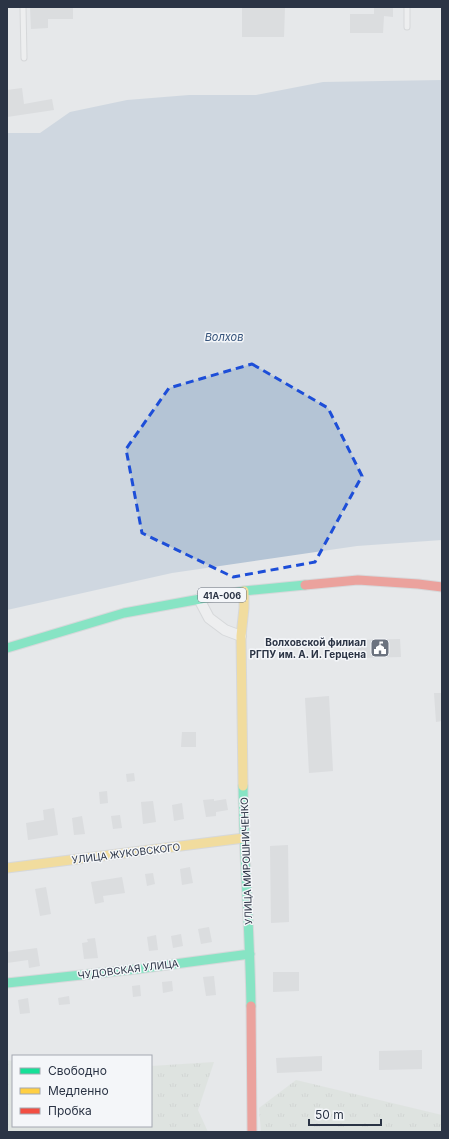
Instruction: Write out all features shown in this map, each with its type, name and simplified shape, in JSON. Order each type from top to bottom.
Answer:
[{"type":"street","name":"41А-006","points":[[7,648],[124,613],[244,591],[358,580],[442,587]]},
{"type":"street","name":"УЛИЦА МИРОШНИЧЕНКО","points":[[244,591],[241,636],[244,838],[250,954],[252,1132]]},
{"type":"street","points":[[199,599],[209,618],[226,630],[241,636]]},
{"type":"street","name":"УЛИЦА ЖУКОВСКОГО","points":[[7,868],[244,838]]},
{"type":"street","name":"ЧУДОВСКАЯ УЛИЦА","points":[[7,983],[137,969],[250,954]]},
{"type":"lane","points":[[23,7],[24,58]]},
{"type":"lane","points":[[407,7],[407,27]]},
{"type":"highlighted area","points":[[252,364],[328,408],[362,476],[315,562],[233,577],[142,533],[126,449],[169,388]]},
{"type":"green space","points":[[7,1060],[12,1061],[12,1127],[152,1127],[152,1066],[214,1062],[198,1110],[208,1132],[7,1132]]},
{"type":"green space","points":[[296,1080],[442,1115],[442,1132],[261,1132],[259,1108]]},
{"type":"water","name":"Волхов","points":[[442,80],[442,540],[357,546],[172,573],[7,610],[7,133],[40,133],[70,112],[127,100],[189,95],[256,95],[323,82]]},
{"type":"building","points":[[30,7],[73,7],[73,19],[48,19],[48,28],[31,29]]},
{"type":"building","points":[[242,7],[285,7],[284,37],[242,37]]},
{"type":"building","points":[[374,7],[393,7],[393,17],[384,16],[383,33],[350,33],[350,14],[374,14]]},
{"type":"building","points":[[22,88],[24,104],[52,99],[54,110],[7,117],[7,90]]},
{"type":"building","points":[[400,639],[401,657],[358,658],[357,640]]},
{"type":"building","points":[[434,693],[442,693],[442,721],[436,722]]},
{"type":"building","points":[[329,696],[333,771],[309,773],[305,698]]},
{"type":"building","points":[[182,732],[196,732],[196,747],[181,747]]},
{"type":"building","points":[[134,773],[135,781],[127,782],[126,774]]},
{"type":"building","points":[[107,791],[108,803],[100,804],[99,792]]},
{"type":"building","points":[[214,799],[214,801],[226,799],[228,810],[216,812],[216,816],[206,817],[203,800]]},
{"type":"building","points":[[153,801],[156,822],[143,824],[141,802]]},
{"type":"building","points":[[182,803],[184,819],[174,821],[172,805]]},
{"type":"building","points":[[54,808],[58,835],[28,840],[26,823],[44,820],[43,810]]},
{"type":"building","points":[[120,815],[122,828],[113,829],[111,816]]},
{"type":"building","points":[[82,816],[85,834],[74,835],[72,818]]},
{"type":"building","points":[[288,845],[289,922],[271,923],[270,846]]},
{"type":"building","points":[[190,867],[193,883],[182,885],[180,869]]},
{"type":"building","points":[[153,873],[155,884],[147,886],[145,874]]},
{"type":"building","points":[[122,877],[125,893],[103,896],[104,902],[95,904],[91,882]]},
{"type":"building","points":[[46,887],[51,914],[40,916],[35,889]]},
{"type":"building","points":[[209,927],[212,942],[201,944],[198,929]]},
{"type":"building","points":[[181,934],[183,946],[173,948],[171,936]]},
{"type":"building","points":[[156,935],[158,950],[149,951],[147,937]]},
{"type":"building","points":[[95,938],[98,958],[84,959],[82,943],[88,942],[87,939]]},
{"type":"building","points":[[37,948],[40,966],[29,968],[28,960],[7,963],[7,952]]},
{"type":"building","points":[[273,972],[299,972],[299,991],[273,992]]},
{"type":"building","points":[[214,976],[216,995],[206,996],[203,977]]},
{"type":"building","points":[[172,981],[173,991],[163,993],[162,982]]},
{"type":"building","points":[[140,985],[141,996],[133,997],[132,986]]},
{"type":"building","points":[[69,996],[70,1004],[59,1005],[58,998]]},
{"type":"building","points":[[28,998],[30,1013],[20,1014],[18,1000]]},
{"type":"building","points":[[422,1050],[422,1069],[379,1070],[379,1051]]},
{"type":"building","points":[[322,1056],[322,1071],[277,1073],[276,1058]]},
{"type":"traffic: fast","points":[[7,648],[124,613],[244,591],[305,585]]},
{"type":"traffic: fast","points":[[243,786],[251,1006]]},
{"type":"traffic: fast","points":[[7,983],[137,969],[250,954]]},
{"type":"traffic: slow","points":[[243,786],[241,636],[244,591]]},
{"type":"traffic: slow","points":[[7,868],[244,838]]},
{"type":"traffic: jam","points":[[305,585],[358,580],[442,587]]},
{"type":"traffic: jam","points":[[251,1006],[252,1132]]},
{"type":"place","name":"Волховской филиал РГПУ им. А. И. Герцена","points":[[380,648]]}]
